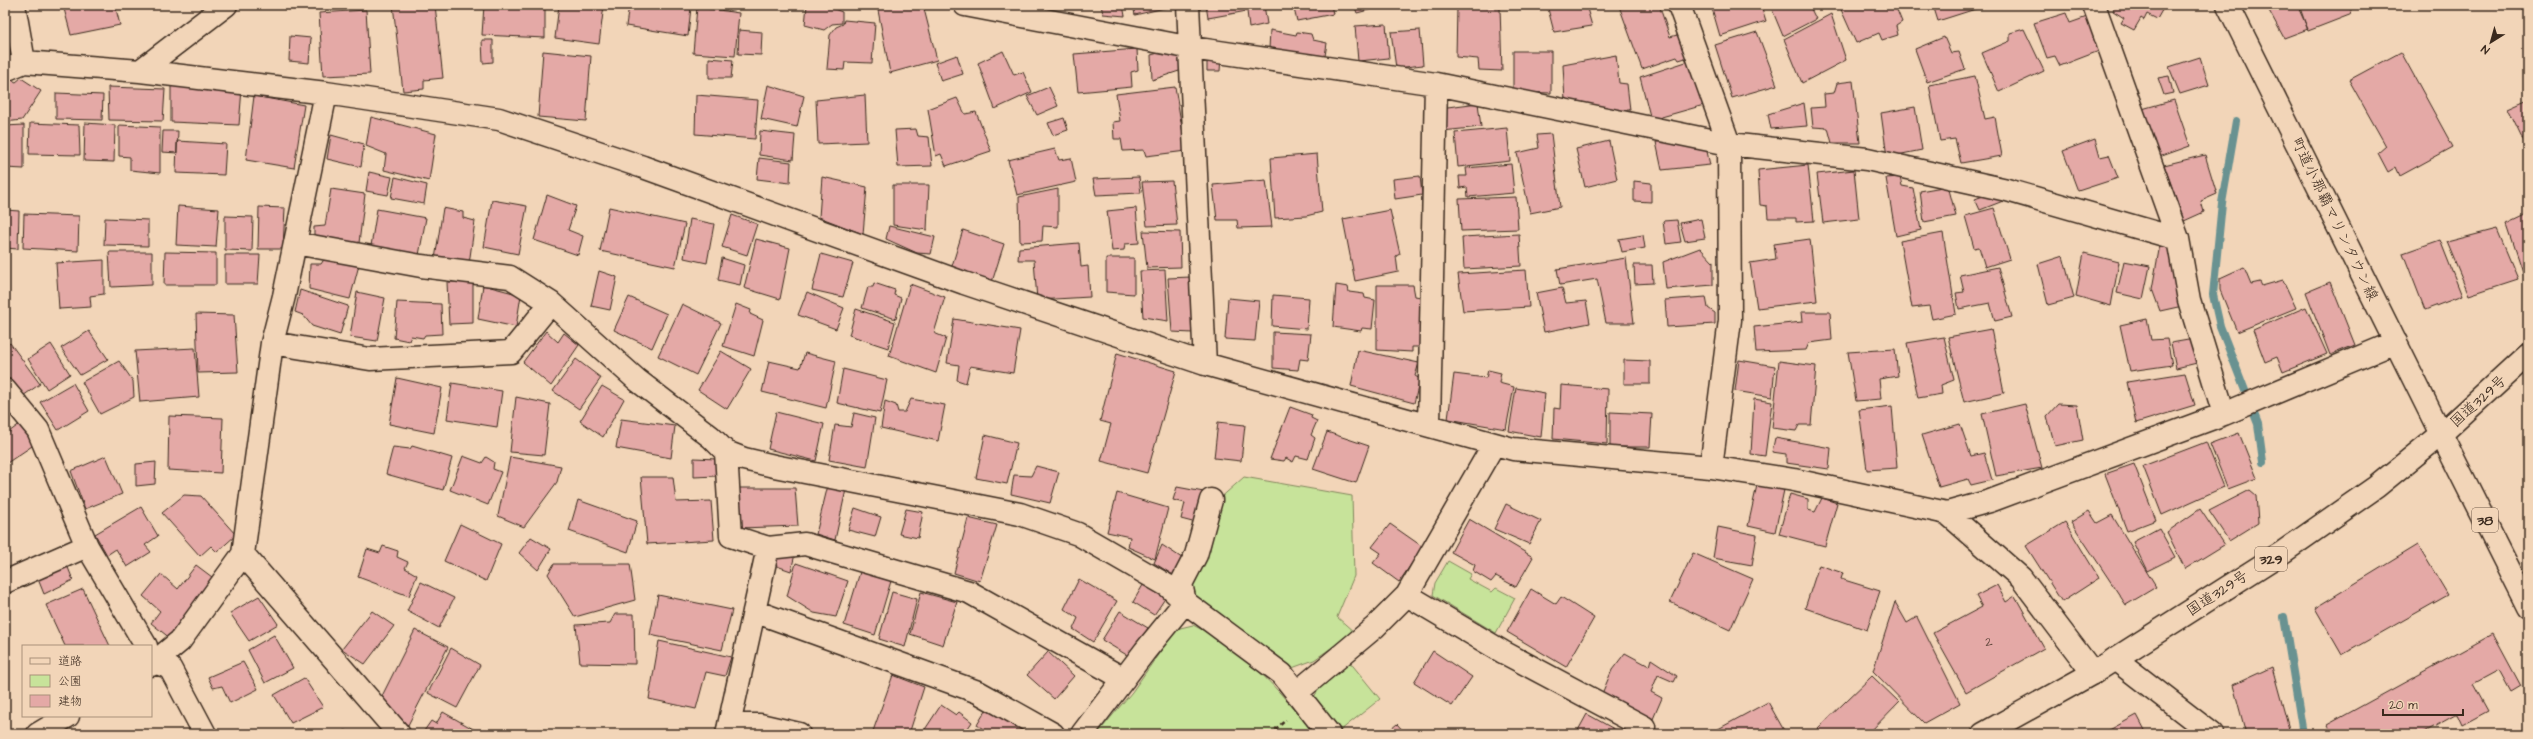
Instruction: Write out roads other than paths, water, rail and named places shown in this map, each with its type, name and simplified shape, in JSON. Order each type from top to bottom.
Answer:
[{"type":"main road","points":[[14,5],[15,66],[140,71],[326,93],[499,118],[643,167],[964,283],[1205,364],[1494,444],[1513,449],[1710,467],[1794,480],[1947,513],[1990,502],[2230,411],[2396,342]]},
{"type":"main road","points":[[140,71],[226,5]]},
{"type":"main road","points":[[965,5],[1192,48],[1436,84],[1729,144],[1867,159],[2007,190],[2178,239]]},
{"type":"main road","points":[[1188,5],[1192,48],[1205,364]]},
{"type":"main road","points":[[1679,5],[1729,144],[1730,320],[1710,467]]},
{"type":"main road","points":[[2094,5],[2178,239],[2190,300],[2230,411]]},
{"type":"main road","name":"町道小那覇マリンタウン線","points":[[2228,5],[2442,434]]},
{"type":"main road","points":[[1429,425],[1436,84]]},
{"type":"main road","points":[[152,656],[180,641],[243,554],[272,343],[295,244],[326,93]]},
{"type":"main road","points":[[295,244],[421,266],[510,277],[551,303],[636,380],[711,437],[726,452],[744,459],[1020,514],[1078,534],[1168,586],[1185,602],[1282,674],[1329,734]]},
{"type":"main road","points":[[272,343],[370,359],[511,352],[551,303]]},
{"type":"main road","name":"国道329号","points":[[1983,734],[2092,673],[2283,552],[2385,480],[2442,434],[2528,354]]},
{"type":"main road","points":[[5,390],[38,430],[87,546],[144,645]]},
{"type":"main road","name":"38","points":[[2442,434],[2528,607]]},
{"type":"main road","points":[[1296,693],[1375,627],[1407,595],[1494,444]]},
{"type":"main road","points":[[726,452],[731,536],[768,548],[805,544],[969,592],[1124,679]]},
{"type":"main road","points":[[1185,602],[1181,584],[1196,555],[1211,500]]},
{"type":"main road","points":[[1947,513],[2021,578],[2092,673]]},
{"type":"main road","points":[[5,582],[87,546]]},
{"type":"main road","points":[[768,548],[728,729],[760,725],[799,734]]},
{"type":"main road","points":[[243,554],[399,734]]},
{"type":"main road","points":[[1407,595],[1503,652],[1644,727]]},
{"type":"main road","points":[[1082,734],[1185,602]]},
{"type":"main road","points":[[754,611],[978,692],[1054,734]]},
{"type":"main road","points":[[152,658],[170,668],[205,734]]},
{"type":"main road","points":[[2115,659],[2212,734]]},
{"type":"main road","points":[[38,734],[66,717]]},
{"type":"waterway","points":[[2236,121],[2222,203],[2213,295],[2220,326],[2258,424],[2263,462]]},
{"type":"waterway","points":[[2284,617],[2303,734]]}]
